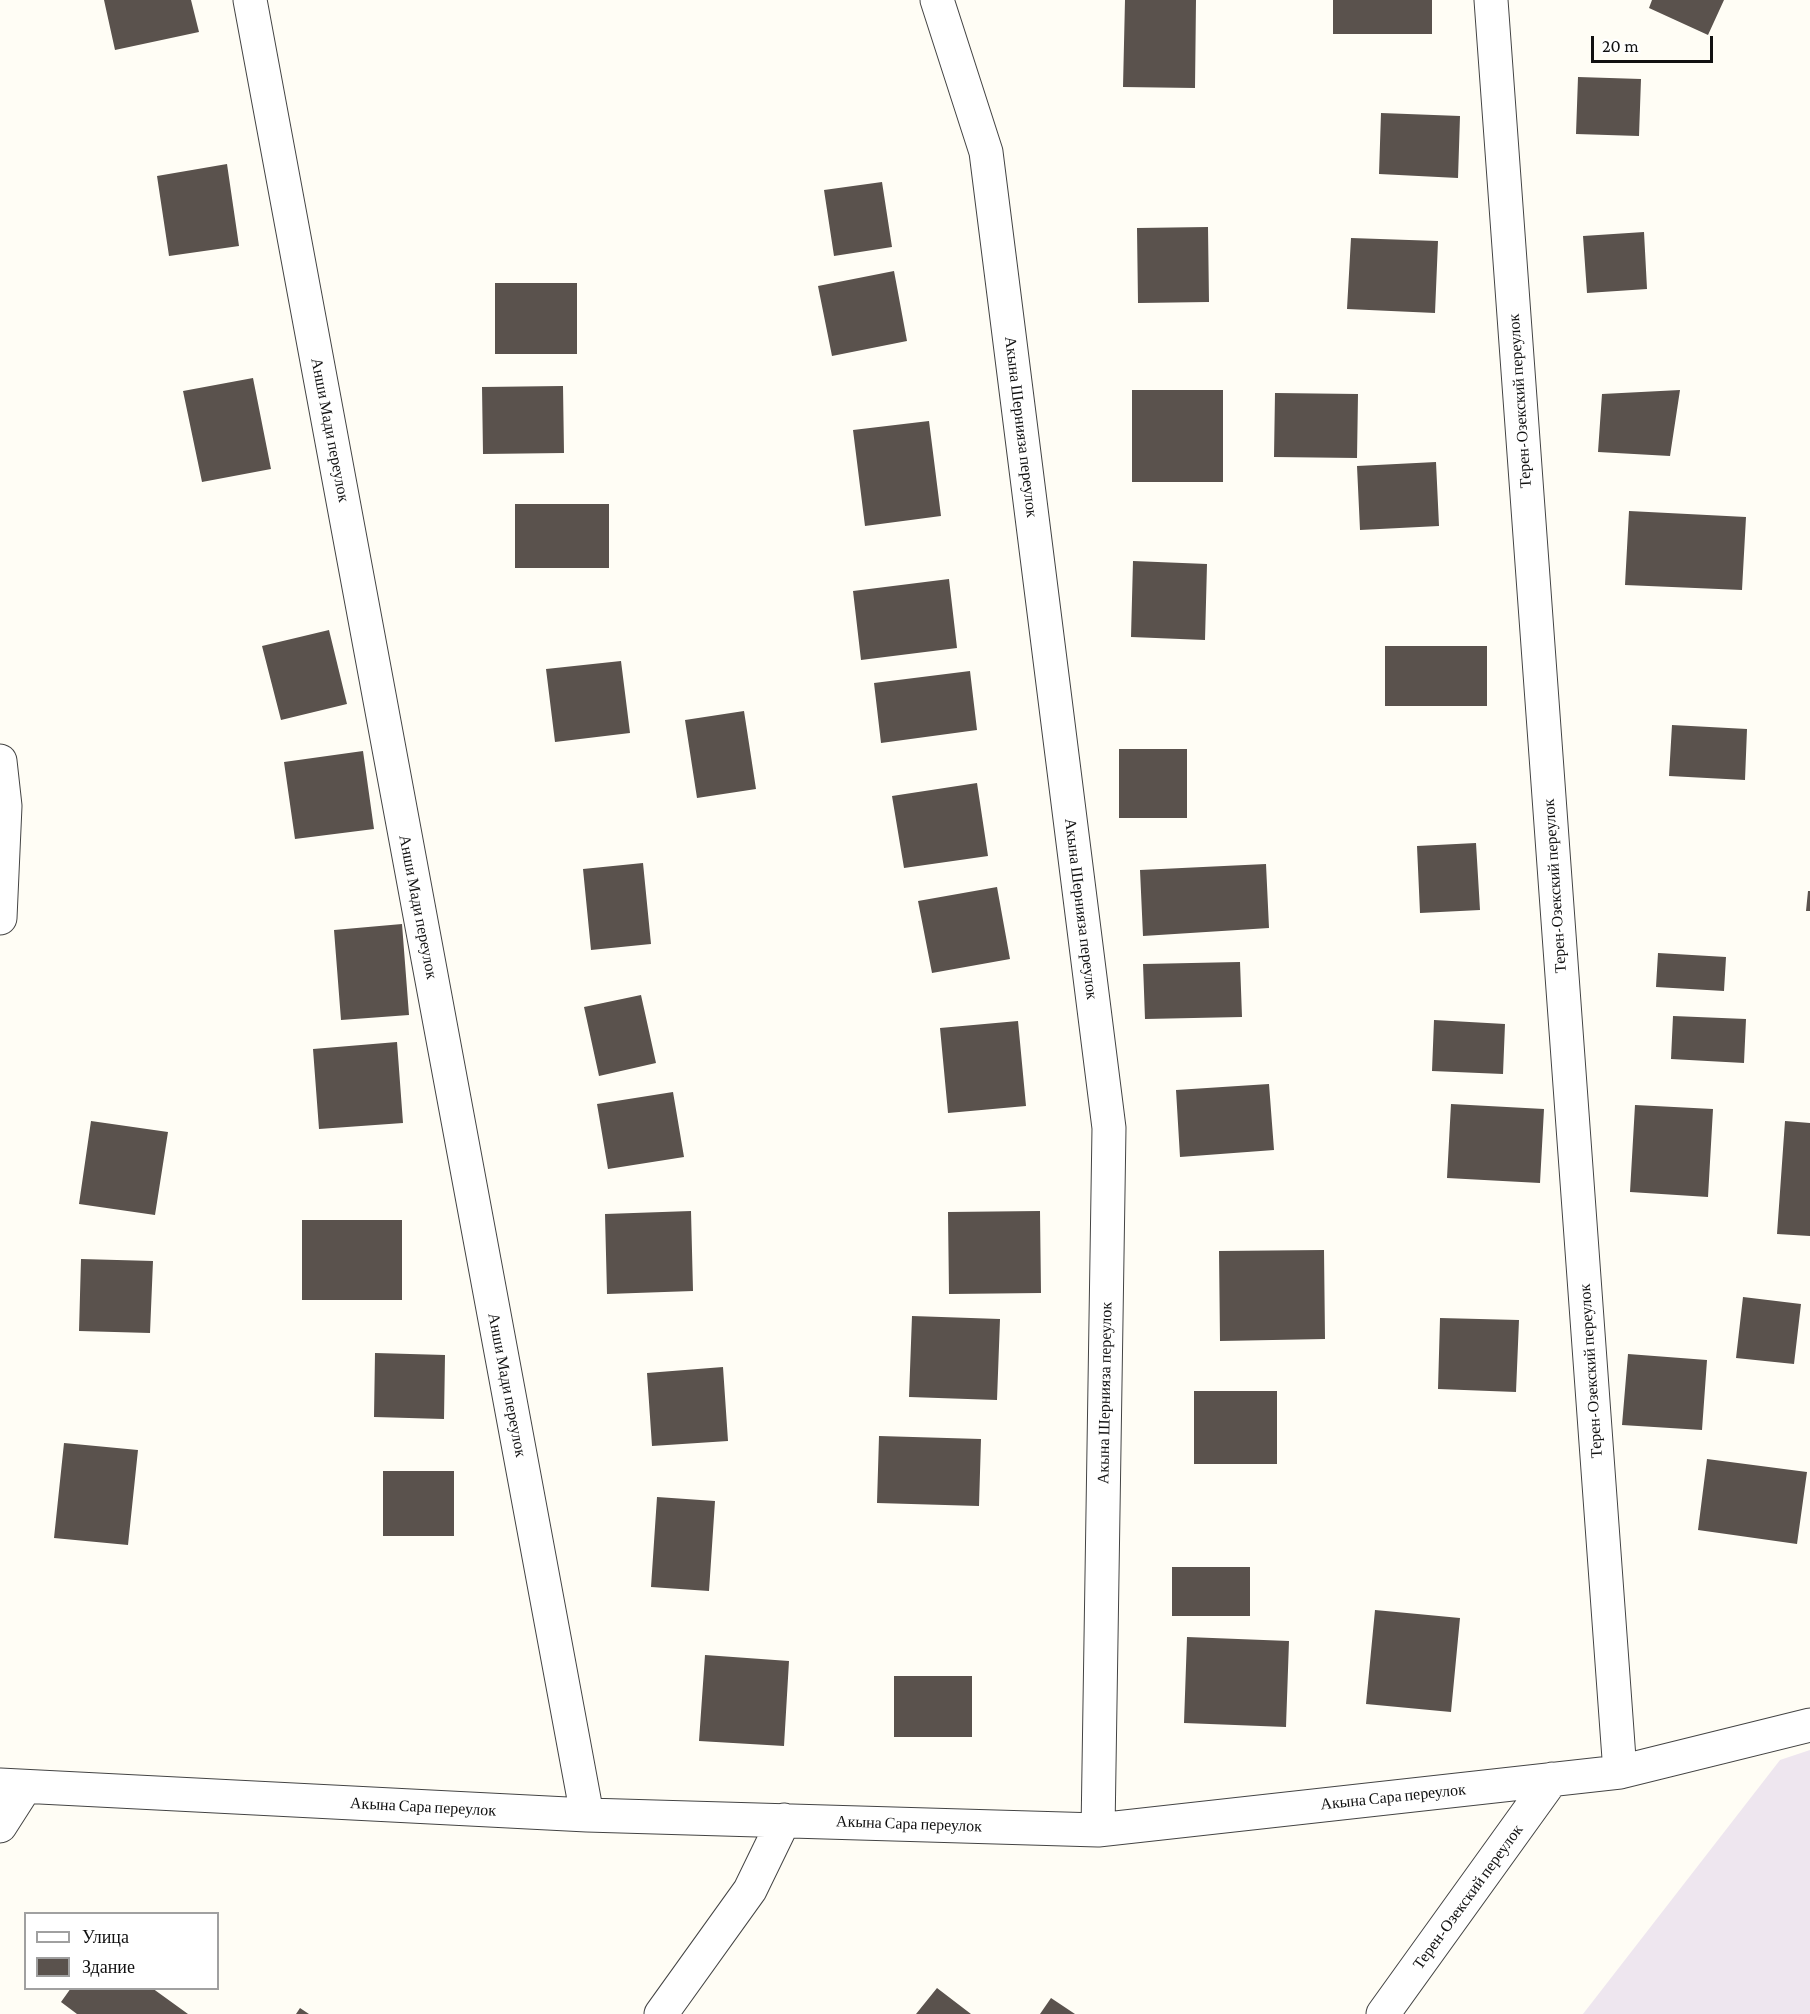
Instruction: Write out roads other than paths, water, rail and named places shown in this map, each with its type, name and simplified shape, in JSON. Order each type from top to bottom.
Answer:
[{"type":"street","name":"Анши Мади переулок","points":[[250,0],[587,1815]]},
{"type":"street","name":"Акына Шернияза переулок","points":[[937,0],[986,152],[1108,1128],[1098,1830]]},
{"type":"street","name":"Терен-Озекский переулок","points":[[1491,0],[1620,1772]]},
{"type":"street","points":[[0,761],[5,806],[0,918]]},
{"type":"street","name":"Акына Сара переулок","points":[[13,1786],[587,1815],[1098,1830],[1620,1772],[1810,1725]]},
{"type":"street","name":"Терен-Озекский переулок","points":[[1383,2014],[1552,1779]]},
{"type":"street","points":[[0,1826],[13,1786]]},
{"type":"street","points":[[661,2014],[750,1890],[784,1820]]}]
